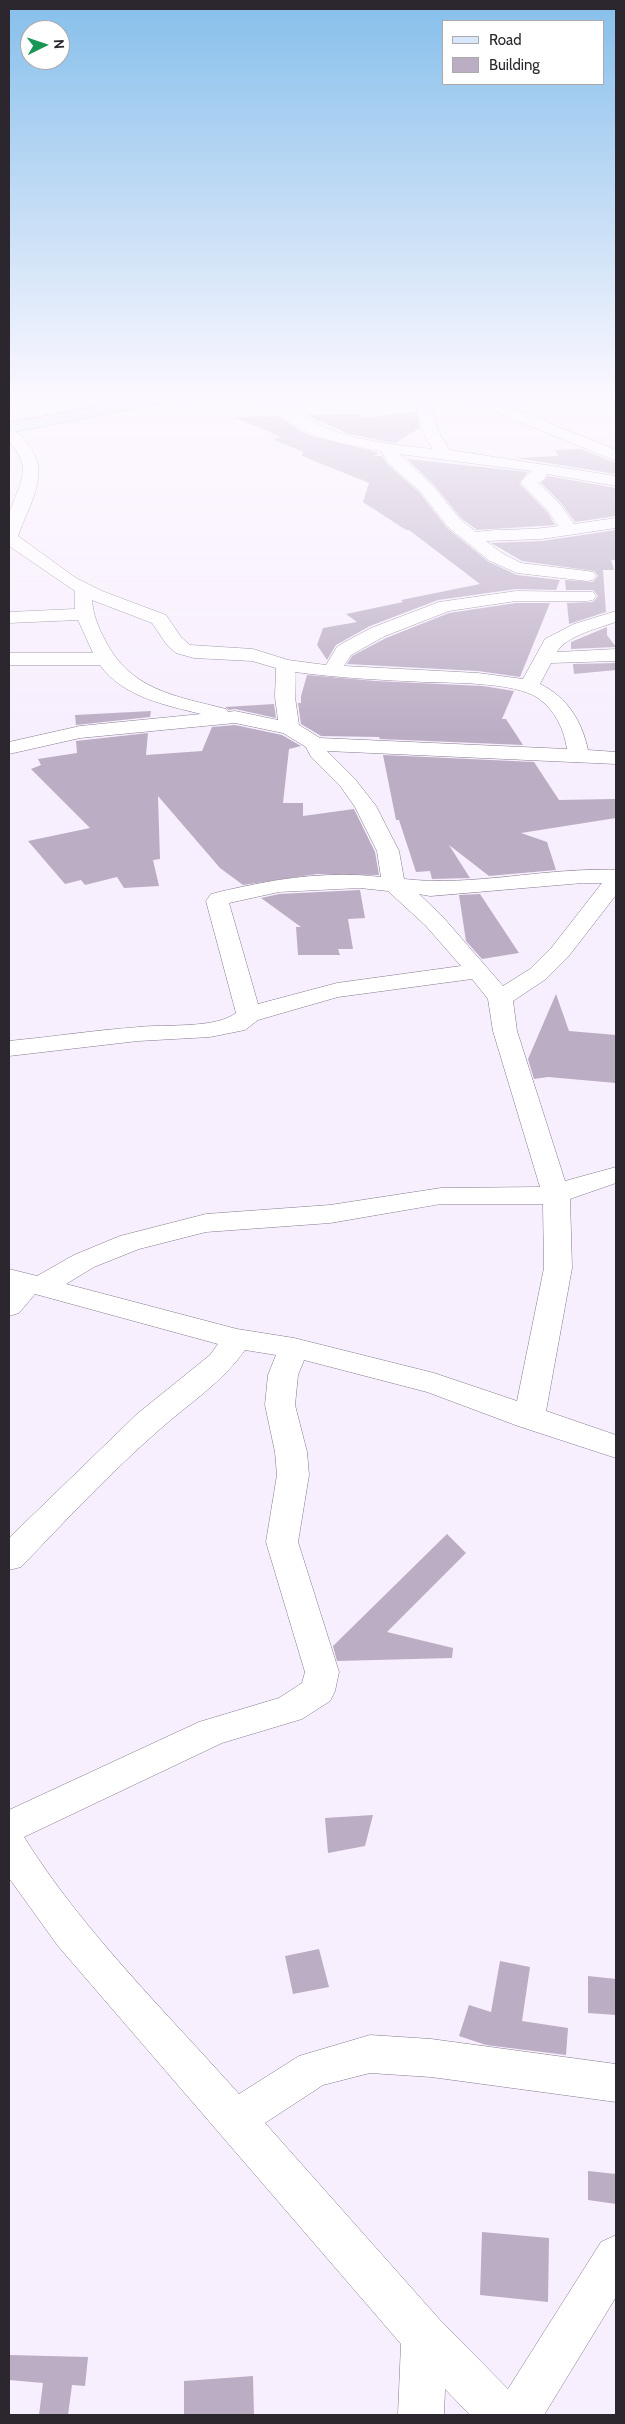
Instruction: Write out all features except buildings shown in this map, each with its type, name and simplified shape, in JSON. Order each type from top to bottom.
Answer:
[{"type":"street","points":[[19,508],[9,538],[56,573],[84,589],[159,618],[174,641],[183,649],[194,652],[253,655],[286,665],[331,671],[478,679],[529,686],[545,694],[560,708],[574,731],[579,756]]},
{"type":"street","points":[[441,508],[470,538],[496,557],[517,568],[593,575],[587,596],[588,610],[581,628]]},
{"type":"street","points":[[554,508],[569,530]]},
{"type":"street","points":[[470,538],[616,524]]},
{"type":"street","points":[[84,589],[82,599],[84,614],[97,644],[124,680],[194,707],[289,728],[315,744],[616,758]]},
{"type":"street","points":[[331,671],[344,651],[350,647],[378,632],[445,606],[508,597],[587,596]]},
{"type":"street","points":[[9,618],[84,614]]},
{"type":"street","points":[[529,686],[552,643],[581,628],[616,616]]},
{"type":"street","points":[[544,658],[616,655]]},
{"type":"street","points":[[9,660],[107,659]]},
{"type":"street","points":[[286,665],[284,697],[289,728]]},
{"type":"street","points":[[9,748],[80,732],[235,717]]},
{"type":"street","points":[[315,744],[318,753],[348,783],[365,806],[388,851],[394,884],[434,921],[500,998],[505,1031],[556,1196],[558,1268],[528,1418]]},
{"type":"street","points":[[249,1015],[217,902],[219,899],[279,885],[307,882],[360,881],[430,889],[583,876],[616,879]]},
{"type":"street","points":[[500,998],[538,974],[560,952],[616,879]]},
{"type":"street","points":[[9,1049],[138,1034],[210,1030],[236,1026],[249,1015],[275,1006],[337,990],[413,978],[478,971]]},
{"type":"street","points":[[9,1306],[26,1282],[130,1242],[206,1223],[330,1214],[441,1196],[556,1196],[586,1183],[616,1175]]},
{"type":"street","points":[[26,1282],[237,1339],[294,1348],[434,1383],[528,1418],[616,1447]]},
{"type":"street","points":[[9,1558],[79,1487],[148,1422],[221,1362],[237,1339]]},
{"type":"street","points":[[9,1827],[212,1732],[290,1710],[318,1691],[322,1672],[282,1542],[293,1475],[291,1452],[280,1405],[283,1375],[294,1348]]},
{"type":"street","points":[[15,1869],[424,2336],[502,2415]]},
{"type":"street","points":[[234,2120],[313,2069],[370,2054],[432,2058],[616,2083]]},
{"type":"street","points":[[518,2415],[616,2257]]},
{"type":"street","points":[[421,2415],[424,2336]]}]
